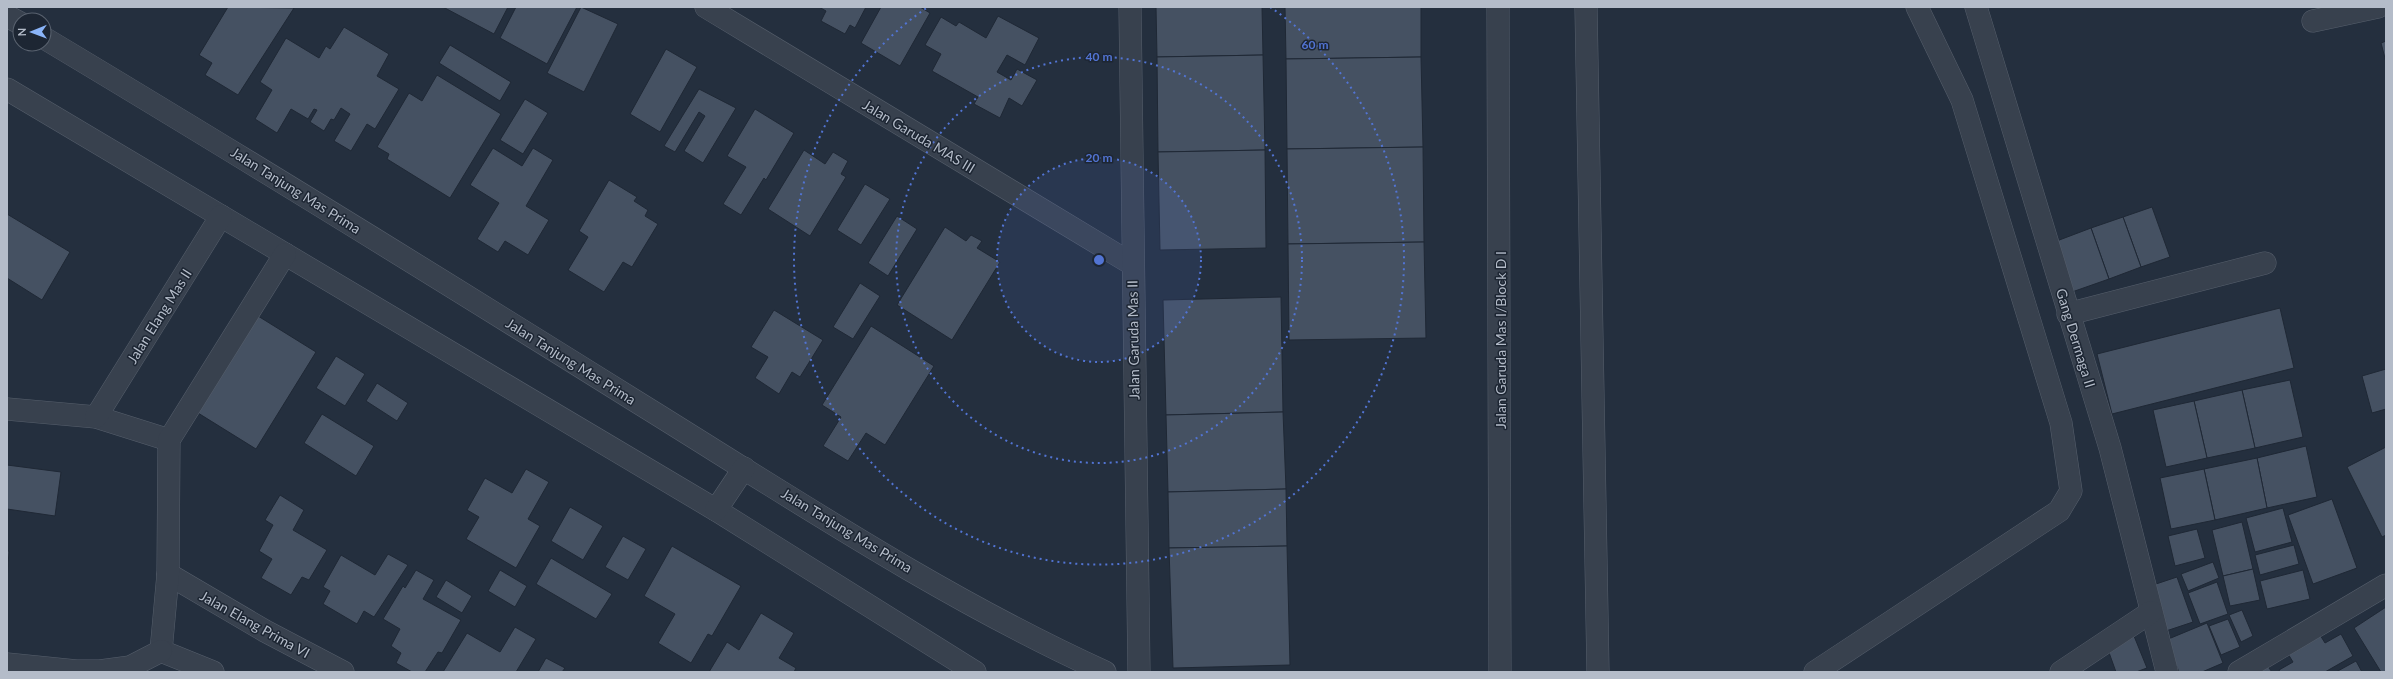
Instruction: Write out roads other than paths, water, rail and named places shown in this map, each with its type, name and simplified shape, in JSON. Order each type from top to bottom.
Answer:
[{"type":"street","name":"Jalan Garuda MAS III","points":[[706,7],[1132,264]]},
{"type":"street","name":"Jalan Garuda Mas II","points":[[1130,7],[1132,264],[1139,672]]},
{"type":"street","name":"Jalan Garuda Mas I/Block D I","points":[[1498,7],[1500,672]]},
{"type":"street","points":[[1586,7],[1598,672]]},
{"type":"street","points":[[1815,672],[2059,511],[2071,491],[2061,423],[1962,100],[1917,7]]},
{"type":"street","name":"Gang Dermaga II","points":[[1976,7],[2068,314],[2110,448],[2151,612],[2168,672]]},
{"type":"street","points":[[2313,21],[2378,7]]},
{"type":"street","name":"Jalan Tanjung Mas Prima","points":[[52,43],[268,172],[744,468],[963,599],[1062,653],[1105,672]]},
{"type":"street","points":[[7,89],[716,510],[975,672]]},
{"type":"street","name":"Jalan Elang Mas II","points":[[96,417],[221,216]]},
{"type":"street","points":[[160,652],[168,574],[169,440],[285,254]]},
{"type":"street","points":[[2068,314],[2266,262]]},
{"type":"street","points":[[7,409],[96,417],[169,440]]},
{"type":"street","points":[[716,510],[744,468]]},
{"type":"street","name":"Jalan Elang Prima VI","points":[[168,574],[265,631],[343,672]]},
{"type":"street","points":[[2239,672],[2386,585]]},
{"type":"street","points":[[2061,672],[2151,612]]},
{"type":"street","points":[[7,664],[76,671],[100,670],[130,667],[160,652],[213,672]]}]
